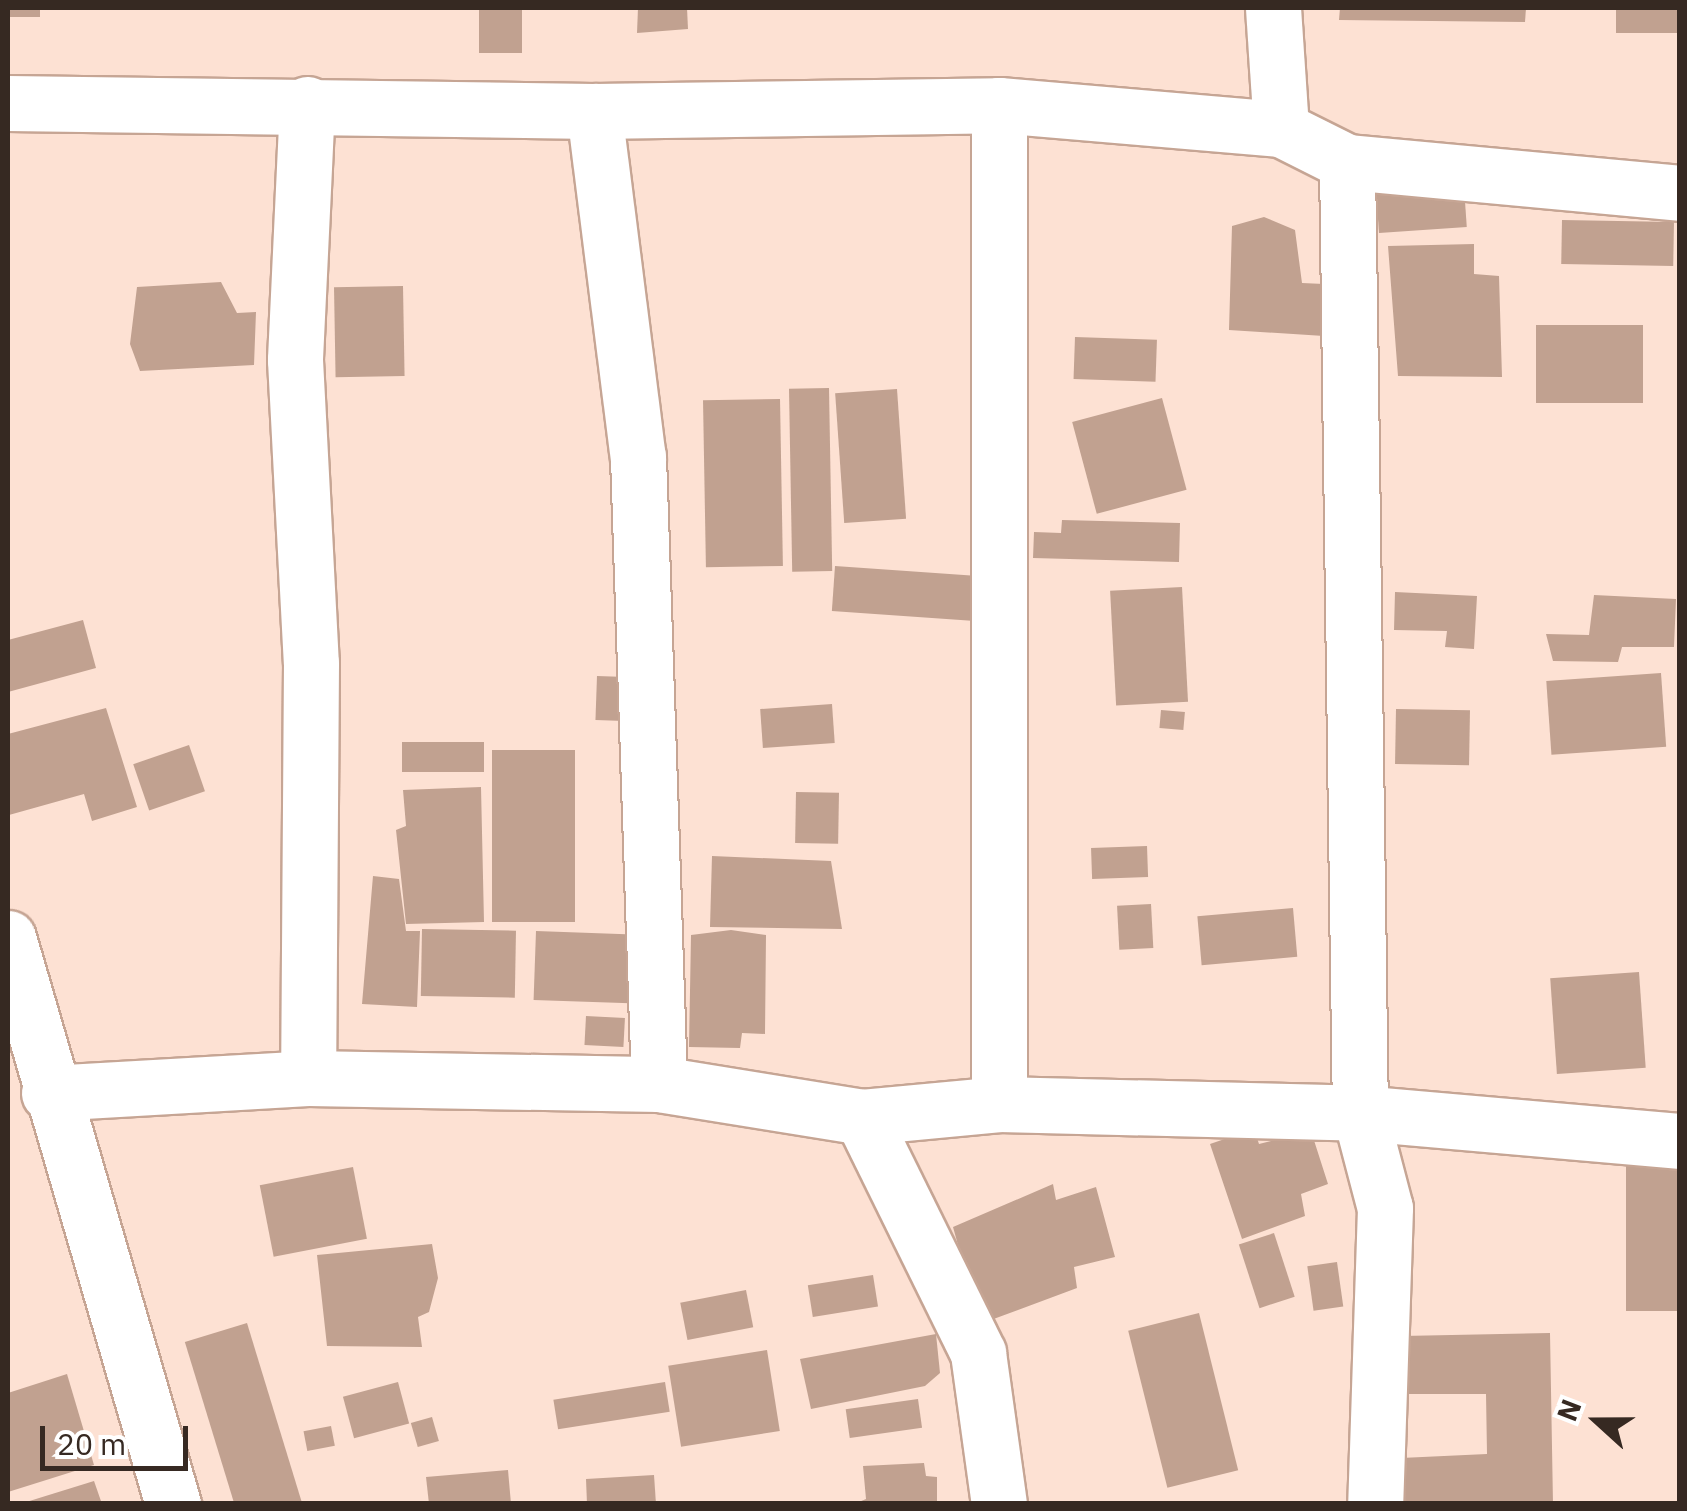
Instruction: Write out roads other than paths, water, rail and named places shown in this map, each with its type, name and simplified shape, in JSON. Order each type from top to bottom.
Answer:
[{"type":"street","points":[[1273,8],[1281,129]]},
{"type":"street","points":[[8,102],[594,111],[999,104],[1281,129],[1346,162],[1680,193]]},
{"type":"street","points":[[307,104],[294,360],[311,663],[308,1078]]},
{"type":"street","points":[[999,104],[999,1104]]},
{"type":"street","points":[[594,111],[638,457],[659,1084]]},
{"type":"street","points":[[1346,162],[1360,1112],[1385,1208],[1375,1504]]},
{"type":"street","points":[[8,938],[172,1504]]},
{"type":"street","points":[[50,1093],[308,1078],[659,1084],[862,1117],[999,1104],[1360,1112],[1680,1141]]},
{"type":"street","points":[[862,1117],[978,1353],[999,1504]]}]
